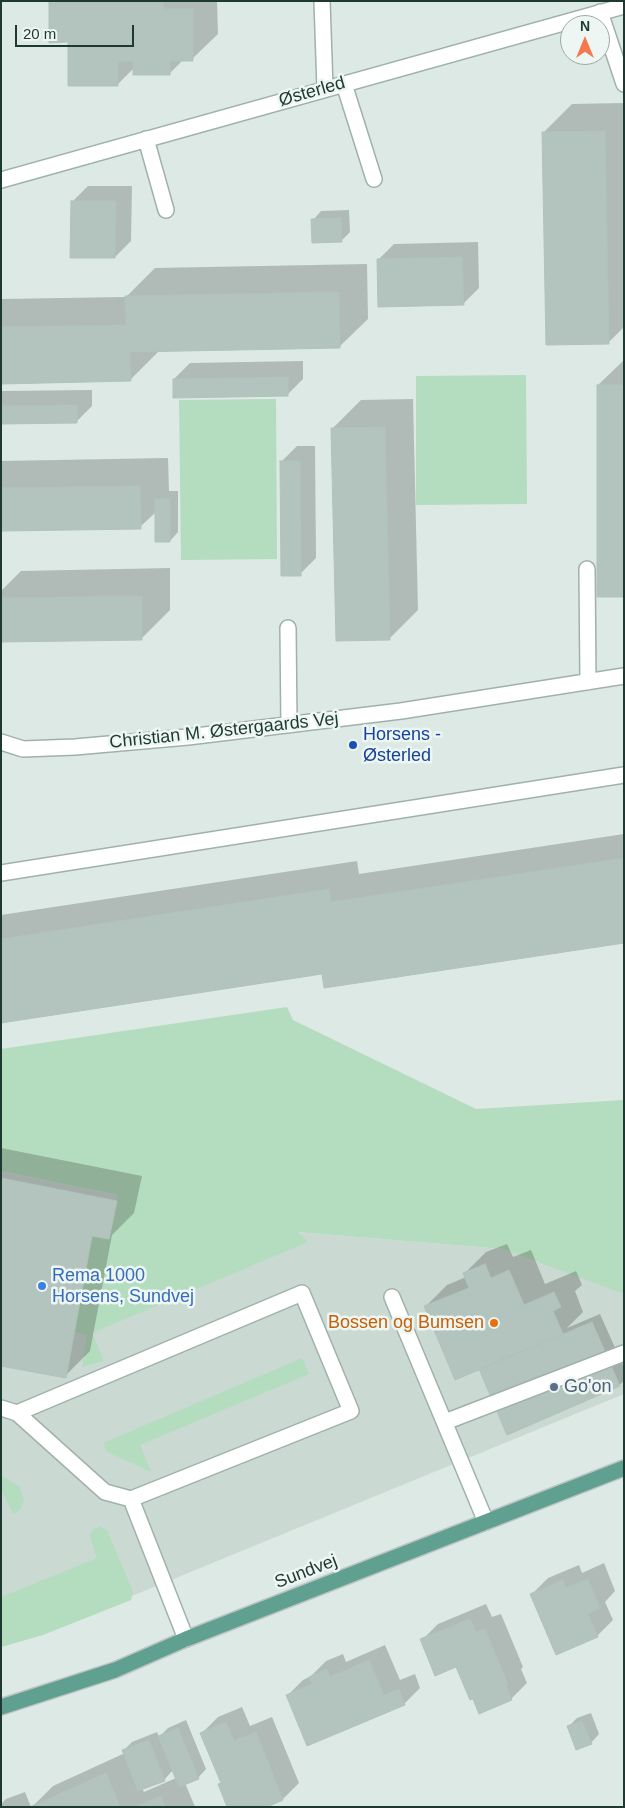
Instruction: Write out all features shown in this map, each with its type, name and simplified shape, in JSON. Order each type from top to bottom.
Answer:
[{"type":"main road","name":"Sundvej","points":[[1,1707],[115,1670],[186,1639],[624,1468]]},
{"type":"street","points":[[322,1],[325,89]]},
{"type":"street","name":"Østerled","points":[[1,180],[624,6]]},
{"type":"street","points":[[600,12],[624,84]]},
{"type":"street","points":[[344,84],[374,179]]},
{"type":"street","points":[[146,139],[166,210]]},
{"type":"street","points":[[587,569],[588,682]]},
{"type":"street","points":[[288,628],[289,725]]},
{"type":"street","name":"Christian M. Østergaards Vej","points":[[1,742],[23,748],[75,747],[188,737],[401,711],[624,676]]},
{"type":"street","points":[[1,873],[624,775]]},
{"type":"street","points":[[1,1408],[17,1413],[104,1492],[131,1499],[351,1412],[302,1293],[17,1413]]},
{"type":"street","points":[[392,1297],[486,1522]]},
{"type":"street","points":[[445,1422],[624,1352]]},
{"type":"street","points":[[131,1499],[186,1639]]},
{"type":"shaded area","points":[[1,1171],[297,1232],[503,1249],[624,1292],[624,1394],[115,1603],[1,1643]]},
{"type":"green space","points":[[526,375],[527,504],[416,505],[416,376]]},
{"type":"green space","points":[[276,399],[277,559],[181,560],[179,400]]},
{"type":"green space","points":[[287,1007],[293,1020],[476,1109],[624,1100],[624,1294],[503,1249],[298,1232],[308,1242],[92,1333],[104,1361],[82,1367],[87,1335],[74,1332],[92,1236],[109,1239],[118,1195],[1,1171],[1,1049]]},
{"type":"green space","points":[[302,1358],[309,1374],[140,1445],[151,1472],[107,1452],[103,1443]]},
{"type":"green space","points":[[1,1475],[19,1486],[24,1499],[21,1509],[13,1514],[1,1489]]},
{"type":"green space","points":[[100,1527],[107,1530],[133,1592],[131,1600],[43,1635],[1,1647],[1,1597],[97,1558],[90,1536],[93,1529]]},
{"type":"building","points":[[49,1],[163,1],[163,9],[193,9],[193,61],[170,61],[170,75],[133,75],[133,61],[118,61],[118,86],[68,86],[68,42],[49,43]]},
{"type":"building","points":[[605,131],[609,344],[546,345],[542,132]]},
{"type":"building","points":[[71,201],[116,201],[115,258],[70,258]]},
{"type":"building","points":[[341,218],[342,242],[312,243],[311,219]]},
{"type":"building","points":[[462,257],[464,305],[378,307],[377,259]]},
{"type":"building","points":[[339,292],[340,348],[130,352],[131,381],[1,384],[1,327],[126,325],[125,296]]},
{"type":"building","points":[[288,377],[288,396],[173,398],[173,379]]},
{"type":"building","points":[[597,385],[624,385],[624,597],[597,597]]},
{"type":"building","points":[[77,405],[77,423],[1,424],[1,406]]},
{"type":"building","points":[[385,427],[390,640],[336,641],[331,428]]},
{"type":"building","points":[[280,461],[300,461],[301,576],[281,576]]},
{"type":"building","points":[[140,486],[141,529],[1,531],[1,488]]},
{"type":"building","points":[[155,499],[170,499],[170,542],[155,542]]},
{"type":"building","points":[[142,596],[142,640],[1,642],[1,598]]},
{"type":"building","points":[[624,858],[624,943],[324,988],[322,974],[1,1023],[1,939],[329,889],[331,902]]},
{"type":"building","name":"Rema 1000 Horsens, Sundvej","points":[[1,1178],[117,1201],[109,1239],[92,1236],[66,1378],[1,1366]]},
{"type":"building","name":"Bossen og Bumsen","points":[[485,1264],[491,1278],[509,1270],[524,1305],[554,1292],[561,1307],[553,1311],[563,1334],[455,1380],[424,1306],[469,1288],[463,1273]]},
{"type":"building","points":[[592,1322],[620,1386],[507,1435],[479,1369]]},
{"type":"building","points":[[588,1579],[600,1608],[588,1614],[598,1637],[556,1655],[530,1594],[563,1580],[566,1588]]},
{"type":"building","points":[[470,1619],[476,1632],[485,1629],[508,1684],[506,1686],[512,1700],[479,1714],[473,1699],[470,1700],[456,1667],[435,1676],[420,1639]]},
{"type":"building","points":[[369,1660],[384,1695],[399,1689],[405,1705],[307,1746],[286,1695],[312,1684],[309,1677],[327,1669],[330,1677]]},
{"type":"building","points":[[582,1721],[592,1744],[576,1750],[567,1726]]},
{"type":"building","points":[[226,1722],[234,1741],[256,1732],[283,1800],[267,1807],[227,1807],[218,1784],[221,1783],[200,1733]]},
{"type":"building","points":[[178,1728],[199,1779],[179,1787],[158,1736]]},
{"type":"building","points":[[149,1740],[165,1781],[138,1791],[122,1750]]},
{"type":"building","points":[[106,1773],[120,1807],[30,1807]]},
{"type":"building","points":[[161,1796],[165,1807],[135,1807]]},
{"type":"place","name":"Horsens - Østerled","points":[[353,745]]},
{"type":"place","name":"Rema 1000 Horsens, Sundvej","points":[[42,1286]]},
{"type":"place","name":"Bossen og Bumsen","points":[[494,1323]]},
{"type":"place","name":"Go'on","points":[[554,1387]]}]
